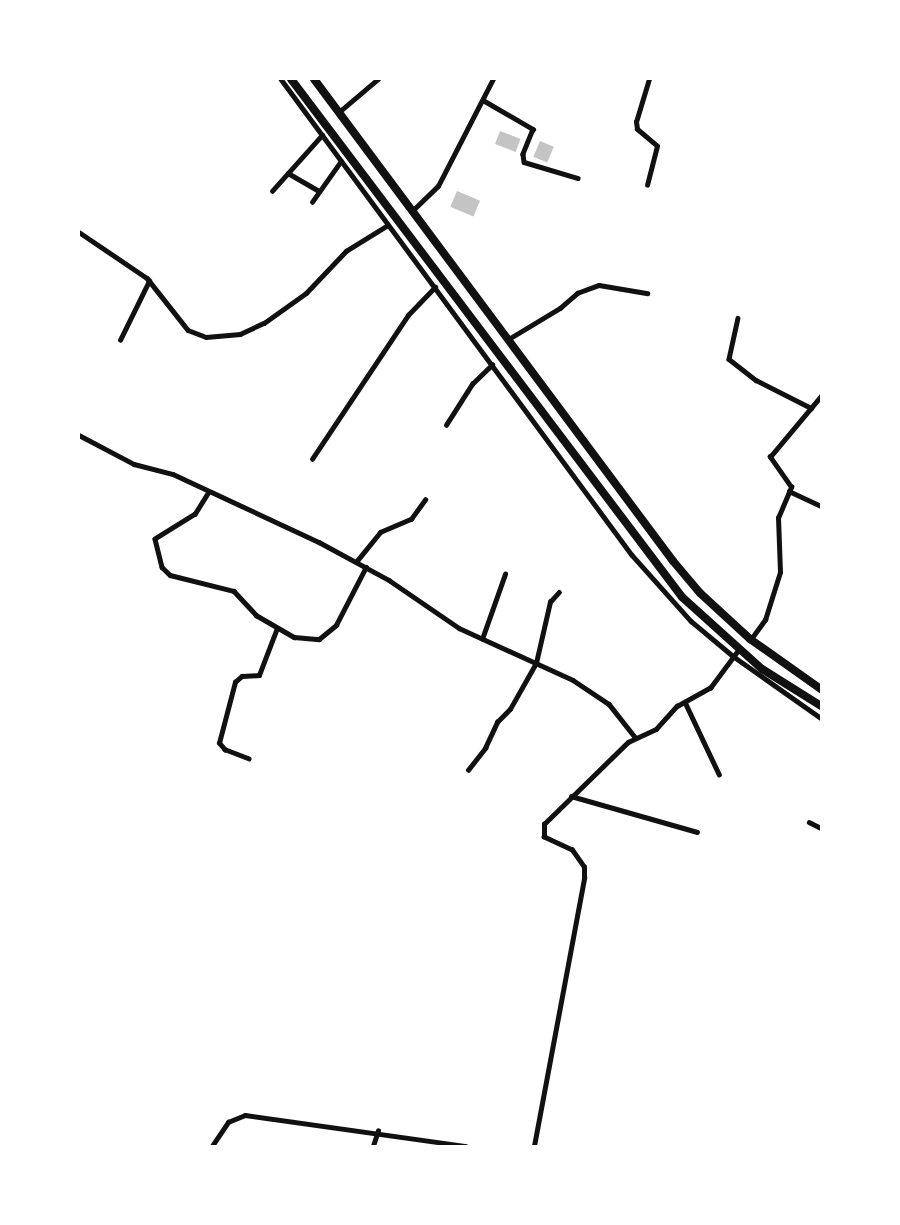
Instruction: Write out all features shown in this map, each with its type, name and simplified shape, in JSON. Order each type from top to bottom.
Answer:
[{"type":"highway","points":[[291,79],[601,496],[682,597],[736,653],[821,706]]},
{"type":"highway","points":[[314,79],[410,213],[673,561],[700,593],[750,639],[821,688]]},
{"type":"street","points":[[281,79],[632,555],[691,621],[821,718]]},
{"type":"street","points":[[339,112],[378,79]]},
{"type":"street","points":[[410,213],[438,186],[493,79]]},
{"type":"street","points":[[647,185],[657,146],[637,129],[636,122],[649,79]]},
{"type":"street","points":[[484,100],[533,129],[523,154],[524,162],[578,178]]},
{"type":"street","points":[[272,191],[322,135]]},
{"type":"street","points":[[312,202],[317,190],[341,161]]},
{"type":"street","points":[[288,173],[317,190]]},
{"type":"street","points":[[79,232],[149,281],[188,330],[206,337],[240,334],[306,293],[346,251],[388,225]]},
{"type":"street","points":[[120,340],[149,281]]},
{"type":"street","points":[[506,340],[560,309],[577,293],[599,285],[647,293]]},
{"type":"street","points":[[312,459],[408,314],[435,287]]},
{"type":"street","points":[[738,318],[729,359],[756,380],[811,408]]},
{"type":"street","points":[[446,425],[472,384],[492,365]]},
{"type":"street","points":[[750,639],[765,620],[780,572],[778,519],[789,491],[789,483],[770,457],[821,396]]},
{"type":"street","points":[[79,435],[134,464],[173,474],[366,567],[482,639],[536,663],[603,699],[635,737]]},
{"type":"street","points":[[789,491],[821,506]]},
{"type":"street","points":[[209,492],[195,514],[155,539],[162,566],[170,575],[234,591],[256,615],[278,628],[307,641],[319,639],[341,620],[366,567]]},
{"type":"street","points":[[356,562],[380,532],[411,519],[425,500]]},
{"type":"street","points":[[482,639],[505,574]]},
{"type":"street","points":[[468,770],[485,748],[497,722],[510,709],[536,663],[550,602],[559,592]]},
{"type":"street","points":[[249,759],[225,750],[219,743],[237,677],[259,675],[278,628]]},
{"type":"street","points":[[534,1146],[584,878],[578,856],[544,837],[542,829],[571,796],[635,737],[656,729],[685,702],[710,688],[736,653]]},
{"type":"street","points":[[685,702],[719,774]]},
{"type":"street","points":[[571,796],[697,832]]},
{"type":"street","points":[[809,822],[821,828]]},
{"type":"street","points":[[212,1146],[228,1122],[246,1115],[378,1131],[466,1146]]},
{"type":"street","points":[[373,1146],[378,1131]]},
{"type":"building","points":[[500,131],[521,139],[516,152],[495,144]]},
{"type":"building","points":[[540,141],[554,147],[547,163],[533,157]]},
{"type":"building","points":[[457,191],[480,201],[473,216],[450,207]]}]
